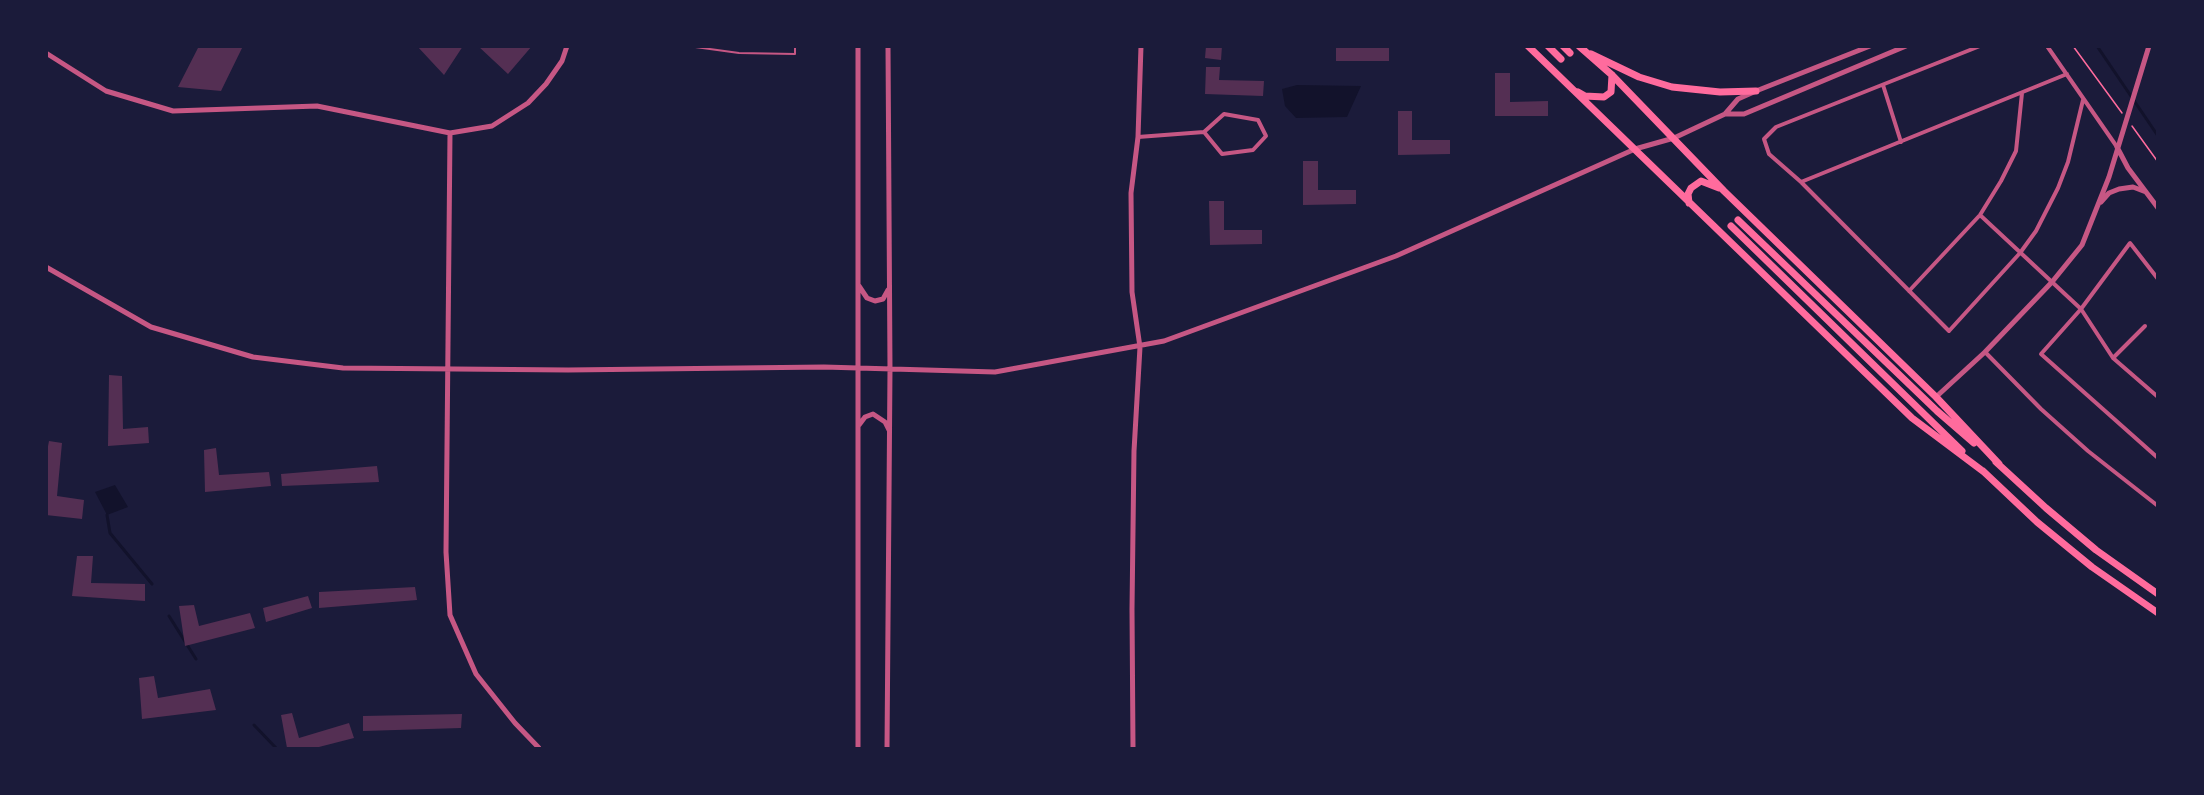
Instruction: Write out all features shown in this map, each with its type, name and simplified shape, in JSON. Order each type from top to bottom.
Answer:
[{"type":"main road","points":[[1528,46],[1912,418],[1984,472]]},
{"type":"main road","points":[[1548,46],[1561,59]]},
{"type":"main road","points":[[1563,46],[1570,53]]},
{"type":"main road","points":[[1579,47],[1639,77],[1672,87],[1720,92],[1756,91]]},
{"type":"main road","points":[[1579,47],[1612,75],[1724,191],[1936,397],[1999,464]]},
{"type":"main road","points":[[1568,86],[1585,96],[1604,97],[1611,92],[1612,75]]},
{"type":"main road","points":[[1689,203],[1688,194],[1701,181],[1724,191]]},
{"type":"main road","points":[[1738,220],[1937,411],[2096,550],[2157,594]]},
{"type":"main road","points":[[1731,226],[2037,522],[2092,567],[2157,613]]},
{"type":"street","points":[[46,53],[106,91],[173,111],[316,106],[450,133],[492,126],[528,104],[562,62],[567,46]]},
{"type":"street","points":[[858,46],[858,748]]},
{"type":"street","points":[[887,748],[890,431],[888,46]]},
{"type":"street","points":[[1133,748],[1134,451],[1140,347],[1132,292],[1131,193],[1138,137],[1141,46]]},
{"type":"street","points":[[46,267],[152,327],[253,357],[343,368],[447,370],[858,368],[995,372],[1164,341],[1396,256],[1635,149],[1674,138],[1725,114],[1738,99],[1756,91],[1870,46]]},
{"type":"street","points":[[1725,114],[1744,114],[1906,46]]},
{"type":"street","points":[[1980,46],[1776,127],[1764,139],[1769,154],[1801,182],[1949,331],[2020,253],[2036,231],[2058,188],[2068,162],[2084,100]]},
{"type":"street","points":[[2047,46],[2157,208]]},
{"type":"street","points":[[1936,397],[1985,352],[2052,282],[2082,245],[2098,205],[2149,46]]},
{"type":"street","points":[[1801,182],[2067,74]]},
{"type":"street","points":[[1883,85],[1901,142]]},
{"type":"street","points":[[1909,291],[1980,215],[2001,181],[2016,152],[2022,93]]},
{"type":"street","points":[[1138,137],[1204,132],[1224,114],[1258,120],[1266,136],[1253,150],[1222,154],[1204,132]]},
{"type":"street","points":[[450,133],[446,552],[450,615],[476,674],[514,723],[539,748]]},
{"type":"street","points":[[2098,205],[2109,193],[2119,189],[2133,187],[2146,193]]},
{"type":"street","points":[[1980,215],[2081,309],[2113,358],[2156,395]]},
{"type":"street","points":[[2157,279],[2130,243],[2081,309],[2042,354],[2157,458]]},
{"type":"street","points":[[858,282],[867,298],[875,301],[883,299],[889,285]]},
{"type":"street","points":[[2113,358],[2145,326]]},
{"type":"street","points":[[1985,352],[2088,451],[2157,506]]},
{"type":"street","points":[[858,433],[860,422],[873,414],[885,422],[890,431]]},
{"type":"lane","points":[[688,46],[739,53],[795,54],[795,46]]},
{"type":"path","points":[[2073,46],[2124,116]]},
{"type":"path","points":[[2131,126],[2157,162]]},
{"type":"shaded area","points":[[1297,85],[1361,86],[1347,117],[1296,118],[1285,106],[1282,89]]},
{"type":"shaded area","points":[[115,485],[128,507],[107,515],[95,492]]},
{"type":"building","points":[[199,46],[243,46],[221,91],[178,87]]},
{"type":"building","points":[[417,46],[463,46],[444,75]]},
{"type":"building","points":[[478,46],[532,46],[508,74]]},
{"type":"building","points":[[1206,46],[1222,46],[1221,60],[1205,58]]},
{"type":"building","points":[[1336,46],[1389,46],[1389,61],[1336,61]]},
{"type":"building","points":[[1206,67],[1220,67],[1219,80],[1264,81],[1263,96],[1205,94]]},
{"type":"building","points":[[1495,73],[1510,73],[1510,102],[1548,101],[1548,116],[1495,116]]},
{"type":"building","points":[[1398,111],[1412,111],[1412,140],[1450,140],[1450,154],[1398,155]]},
{"type":"building","points":[[1303,161],[1318,161],[1318,190],[1356,190],[1356,204],[1303,205]]},
{"type":"building","points":[[1209,201],[1224,201],[1224,230],[1262,230],[1262,244],[1210,245]]},
{"type":"building","points":[[109,375],[122,376],[123,429],[148,427],[149,443],[108,446]]},
{"type":"building","points":[[49,441],[62,443],[57,496],[84,500],[82,519],[46,515],[46,457]]},
{"type":"building","points":[[216,448],[219,475],[269,472],[271,486],[205,492],[204,450]]},
{"type":"building","points":[[377,466],[379,482],[282,486],[281,474]]},
{"type":"building","points":[[77,556],[93,556],[91,583],[145,584],[145,601],[72,596]]},
{"type":"building","points":[[415,587],[417,600],[319,608],[319,592]]},
{"type":"building","points":[[308,596],[312,608],[266,622],[263,608]]},
{"type":"building","points":[[194,605],[199,626],[250,613],[255,628],[185,646],[179,606]]},
{"type":"building","points":[[154,676],[158,698],[210,689],[216,710],[142,719],[139,678]]},
{"type":"building","points":[[292,713],[299,738],[349,723],[354,738],[315,748],[287,748],[281,715]]},
{"type":"building","points":[[462,714],[461,728],[363,731],[363,716]]},
{"type":"waterway","points":[[2097,46],[2158,136]]},
{"type":"waterway","points":[[107,515],[110,533],[152,584]]},
{"type":"waterway","points":[[169,616],[196,659]]},
{"type":"waterway","points":[[254,725],[276,748]]}]
